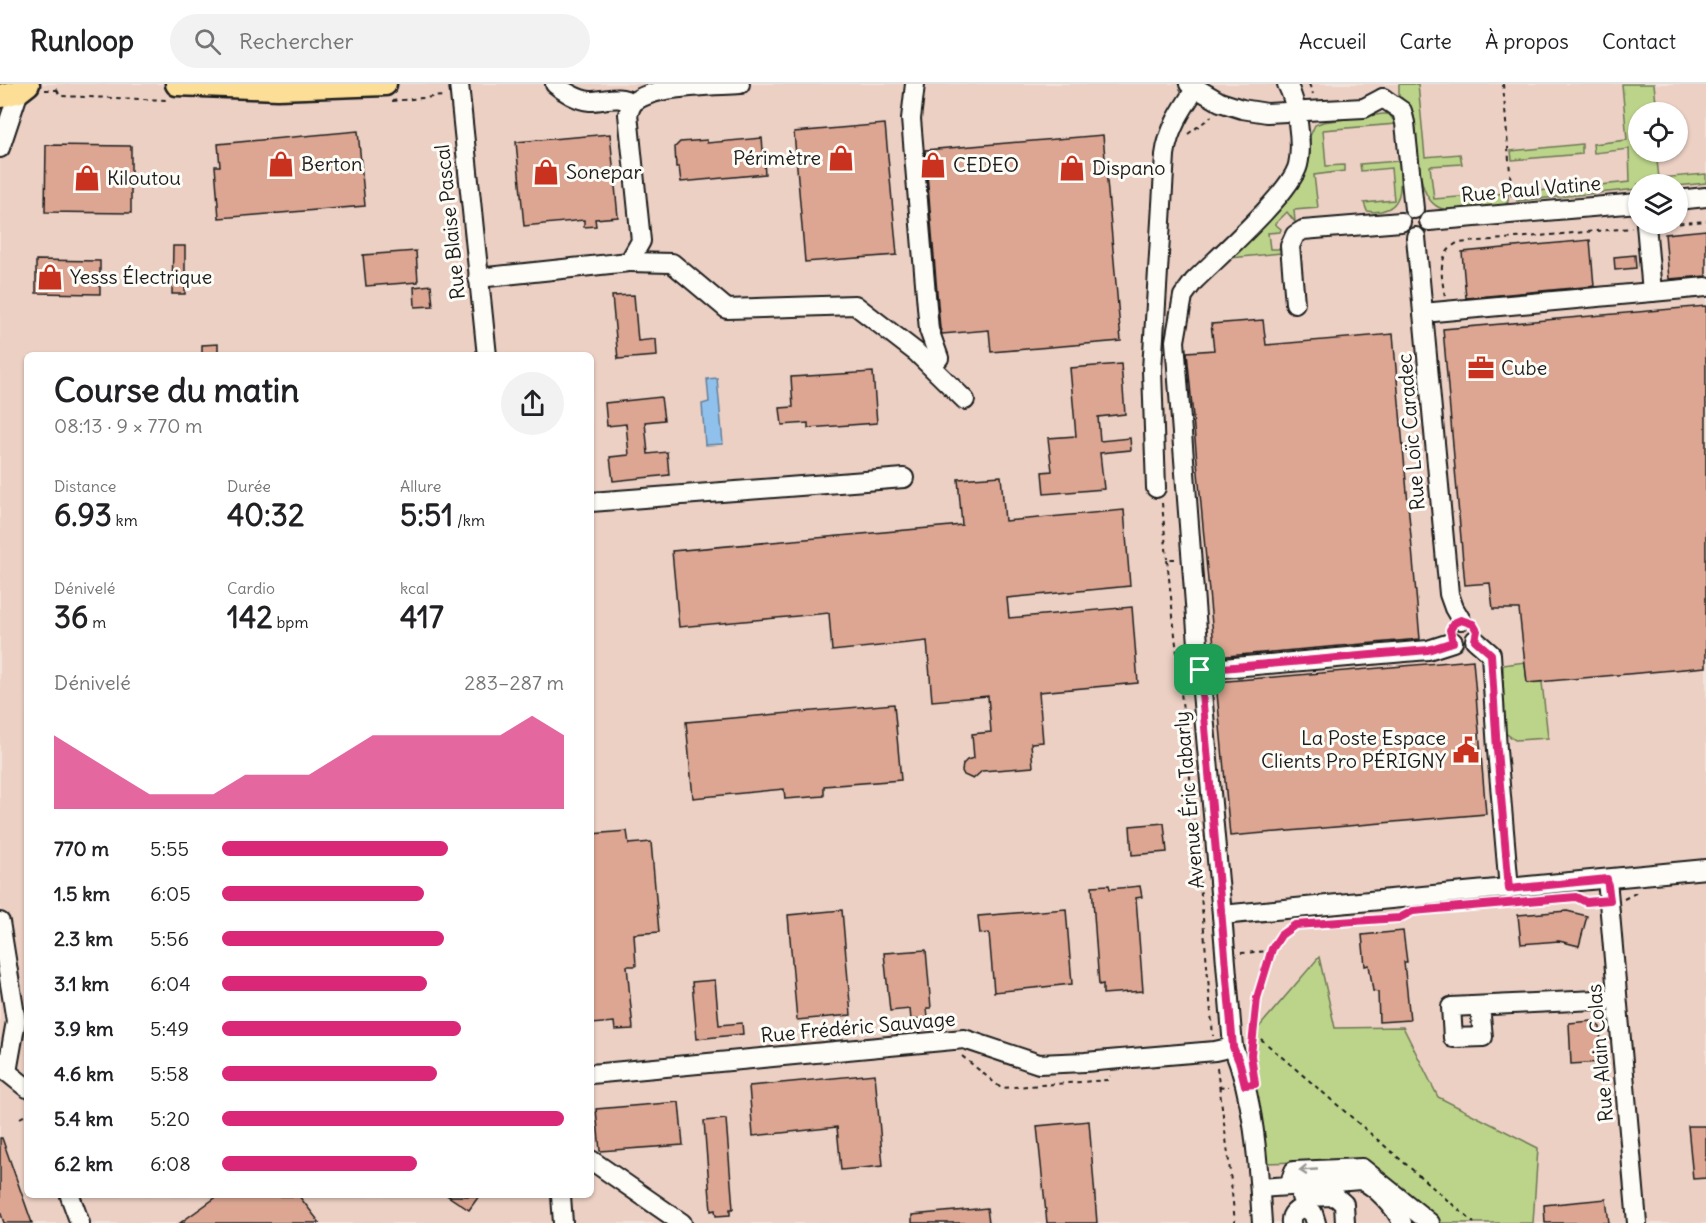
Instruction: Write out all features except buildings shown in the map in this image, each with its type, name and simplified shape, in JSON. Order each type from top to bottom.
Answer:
[{"type":"main road","points":[[177,84],[278,88],[385,84]]},
{"type":"street","name":"Rue Blaise Pascal","points":[[459,84],[487,352]]},
{"type":"street","points":[[555,84],[564,92],[589,101],[614,97],[633,103]]},
{"type":"street","points":[[629,262],[640,241],[628,114],[633,103],[644,96],[663,90],[740,84]]},
{"type":"street","points":[[915,84],[911,119],[928,330],[939,358]]},
{"type":"street","points":[[1159,491],[1152,370],[1167,144],[1193,86],[1220,102],[1242,110],[1267,113],[1293,94],[1364,108],[1386,91],[1402,111],[1405,123],[1407,215],[1403,231],[1416,237],[1427,230],[1429,221],[1425,213],[1407,215],[1303,230],[1295,235],[1290,246],[1295,303]]},
{"type":"street","points":[[0,148],[16,90]]},
{"type":"street","name":"Avenue Éric Tabarly","points":[[1262,1223],[1256,1146],[1245,1085],[1233,1047],[1200,670],[1175,341],[1183,296],[1194,281],[1287,187],[1298,166],[1299,146],[1293,94]]},
{"type":"street","points":[[1688,199],[1706,197]]},
{"type":"street","name":"Rue Paul Vatine","points":[[1429,221],[1628,204]]},
{"type":"street","points":[[1647,234],[1652,292]]},
{"type":"street","name":"Rue Loïc Caradec","points":[[1416,237],[1449,594],[1461,620]]},
{"type":"street","points":[[478,278],[629,262],[672,263],[727,309],[855,305],[916,352],[965,400]]},
{"type":"street","points":[[1423,313],[1706,287]]},
{"type":"street","points":[[594,502],[904,478]]},
{"type":"street","points":[[1461,620],[1470,621],[1476,627],[1475,640],[1465,646],[1453,642],[1450,630],[1454,623],[1461,620]]},
{"type":"street","points":[[1475,640],[1491,654],[1509,889]]},
{"type":"street","points":[[1200,670],[1428,650],[1453,642]]},
{"type":"street","points":[[1222,915],[1706,869]]},
{"type":"street","name":"Rue Alain Colas","points":[[1607,879],[1637,1223]]},
{"type":"street","points":[[0,922],[16,1021],[3,1072],[24,1086]]},
{"type":"street","points":[[1480,1006],[1617,999]]},
{"type":"street","name":"Rue Frédéric Sauvage","points":[[594,1074],[964,1039],[1039,1064],[1215,1051],[1233,1047]]},
{"type":"street","points":[[594,1162],[681,1223]]},
{"type":"street","points":[[1291,1223],[1298,1197],[1294,1171],[1362,1168],[1430,1223]]},
{"type":"street","points":[[1298,1197],[1360,1180],[1390,1204],[1399,1214],[1402,1223]]},
{"type":"street","points":[[1260,1188],[1298,1197],[1335,1196],[1344,1204],[1345,1223]]},
{"type":"street","points":[[1298,1197],[1313,1213],[1316,1223]]},
{"type":"street","points":[[71,1198],[80,1223]]},
{"type":"street","points":[[561,1198],[563,1223]]},
{"type":"path","points":[[1503,84],[1515,238]]},
{"type":"path","points":[[1167,144],[1177,142],[1211,116]]},
{"type":"path","points":[[1688,222],[1706,221]]},
{"type":"path","points":[[1447,310],[1440,271],[1442,261],[1457,243],[1628,227]]},
{"type":"path","points":[[1159,491],[1195,825],[1215,1051]]},
{"type":"path","points":[[1167,560],[1192,558]]},
{"type":"path","points":[[1576,897],[1586,902],[1610,900],[1626,898],[1642,890]]},
{"type":"path","points":[[1307,924],[1399,918],[1413,911]]},
{"type":"path","points":[[1251,1055],[1257,998],[1272,949],[1281,935],[1295,925]]},
{"type":"path","points":[[1254,1033],[1474,1223]]},
{"type":"path","points":[[1235,1223],[1219,1087],[1245,1085]]},
{"type":"path","points":[[20,1118],[24,1116]]},
{"type":"shaded area","points":[[0,84],[1706,84],[1706,1223],[0,1223]]},
{"type":"green space","points":[[1399,84],[1418,84],[1425,157],[1460,154],[1462,164],[1430,166],[1434,199],[1508,193],[1508,202],[1503,206],[1456,210],[1443,209],[1433,204],[1422,183],[1413,113],[1399,95]]},
{"type":"green space","points":[[1622,84],[1654,84],[1656,102],[1628,102],[1628,149],[1594,153],[1593,144],[1627,140]]},
{"type":"green space","points":[[1389,114],[1396,124],[1323,130],[1326,166],[1344,165],[1344,171],[1314,175],[1318,208],[1294,210],[1295,222],[1287,212],[1275,224],[1281,229],[1280,232],[1268,233],[1270,249],[1281,249],[1281,253],[1230,258],[1304,178],[1310,157],[1310,136],[1315,125]]},
{"type":"green space","points":[[1582,144],[1582,154],[1512,160],[1511,151]]},
{"type":"green space","points":[[1399,161],[1400,191],[1398,198],[1389,208],[1374,212],[1367,211],[1364,203],[1394,200],[1391,168],[1361,171],[1360,164]]},
{"type":"green space","points":[[1629,162],[1657,162],[1659,174],[1630,174]]},
{"type":"green space","points":[[1706,174],[1706,183],[1688,185],[1688,176]]},
{"type":"green space","points":[[1628,182],[1628,190],[1517,201],[1516,193]]},
{"type":"green space","points":[[1525,662],[1527,683],[1542,682],[1548,738],[1515,740],[1504,732],[1503,665]]},
{"type":"green space","points":[[1319,957],[1335,1028],[1403,1027],[1438,1097],[1538,1148],[1533,1223],[1437,1223],[1360,1160],[1266,1163],[1251,1055],[1254,1033]]},
{"type":"water","points":[[717,378],[723,444],[705,445],[702,404],[709,402],[707,379]]},
{"type":"place","name":"Périmètre","points":[[841,158]]},
{"type":"place","name":"Berton","points":[[281,164]]},
{"type":"place","name":"CEDEO","points":[[933,165]]},
{"type":"place","name":"Dispano","points":[[1072,168]]},
{"type":"place","name":"Sonepar","points":[[546,172]]},
{"type":"place","name":"Kiloutou","points":[[87,178]]},
{"type":"place","name":"Yesss Électrique","points":[[50,277]]},
{"type":"place","name":"Cube","points":[[1481,368]]},
{"type":"place","name":"La Poste Espace Clients Pro PÉRIGNY","points":[[1466,750]]},
{"type":"route","points":[[1461,620],[1470,621],[1476,627],[1475,640],[1491,654],[1509,889],[1607,879],[1610,900],[1586,902],[1576,897],[1413,911],[1399,918],[1295,925],[1281,935],[1272,949],[1257,998],[1251,1055],[1255,1084],[1245,1085],[1233,1047],[1200,670],[1428,650],[1453,642],[1450,630],[1454,623],[1461,620]]}]
